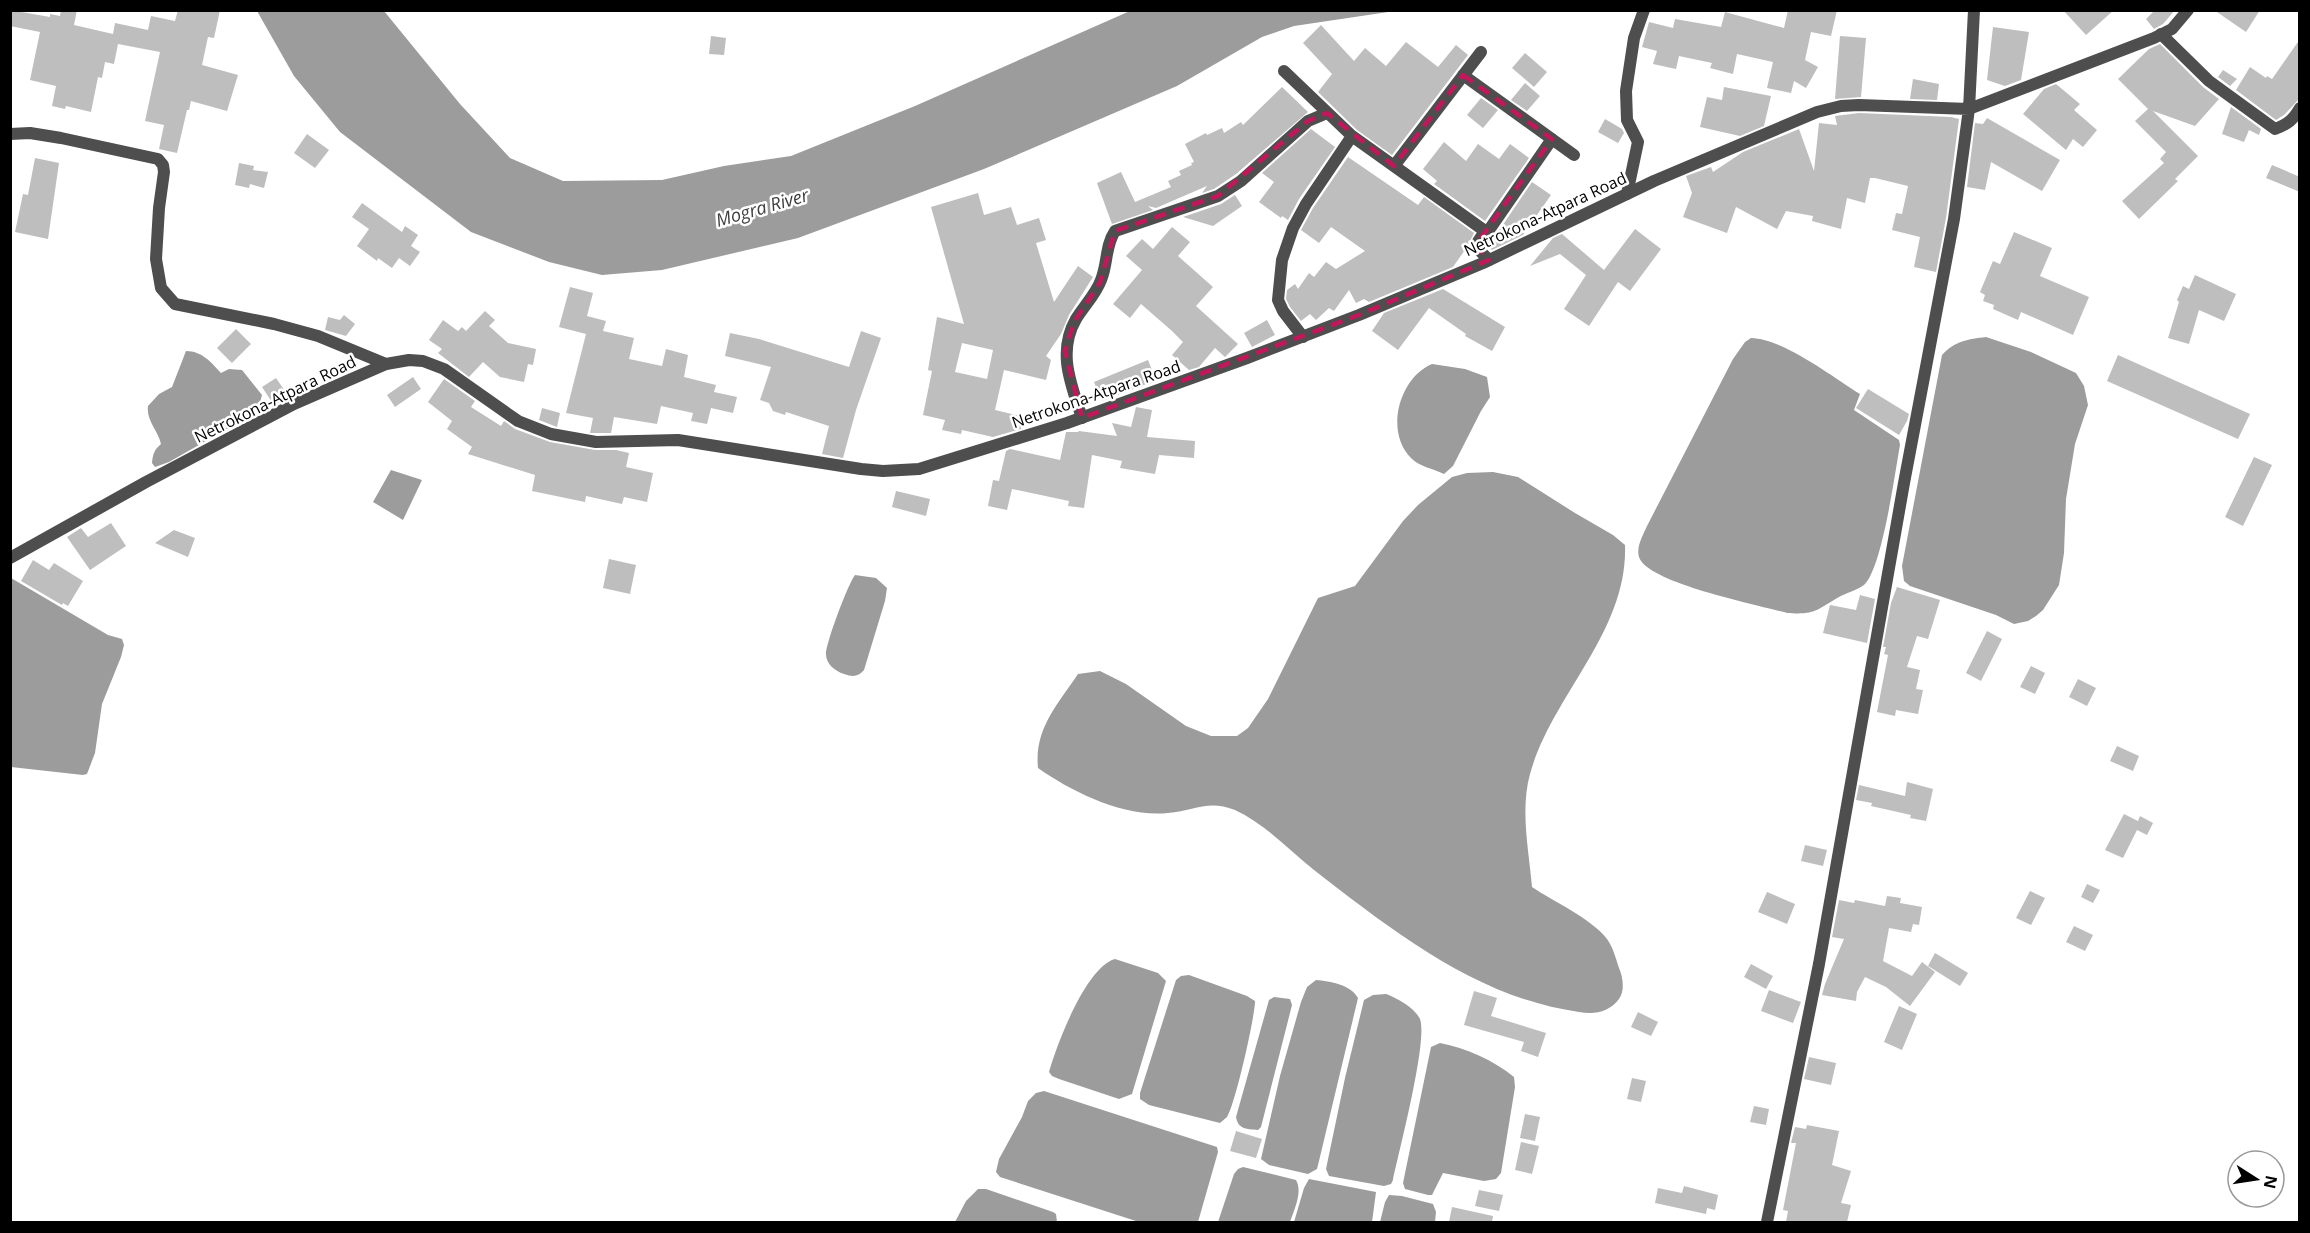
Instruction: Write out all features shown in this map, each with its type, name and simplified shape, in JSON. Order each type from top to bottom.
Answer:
[{"type":"street","points":[[1627,194],[1638,142],[1627,120],[1626,91],[1634,38],[1644,10]]},
{"type":"street","points":[[1767,1222],[1821,952],[1906,471],[1954,219],[1969,109],[1974,10]]},
{"type":"street","name":"Netrokona-Atpara Road","points":[[10,558],[146,482],[294,404],[386,364],[409,360],[423,361],[444,369],[518,421],[551,435],[596,441],[678,440],[883,471],[919,469],[1082,418],[1303,337],[1489,260],[1627,194],[1817,112],[1859,105],[1969,109],[2161,34],[2172,28],[2188,10]]},
{"type":"street","points":[[2161,34],[2209,81],[2276,129],[2293,119],[2300,108]]},
{"type":"street","points":[[1394,166],[1481,52]]},
{"type":"street","points":[[1284,71],[1352,136],[1485,231]]},
{"type":"street","points":[[1463,75],[1574,155]]},
{"type":"street","points":[[1082,418],[1070,381],[1065,351],[1074,322],[1100,283],[1109,240],[1115,231],[1218,196],[1241,181],[1308,121],[1327,113]]},
{"type":"street","points":[[10,134],[30,133],[61,138],[158,159],[163,165],[164,172],[156,259],[161,288],[175,304],[274,324],[318,336],[386,364]]},
{"type":"street","points":[[1303,337],[1278,300],[1282,260],[1293,228],[1306,204],[1352,136]]},
{"type":"street","points":[[1489,260],[1475,246],[1485,231],[1489,230],[1552,139]]},
{"type":"highlighted area","points":[[1463,75],[1552,139],[1475,246],[1489,260],[1359,315],[1082,418],[1065,351],[1074,322],[1100,283],[1115,231],[1218,196],[1308,121],[1327,113],[1394,166]]},
{"type":"water","name":"Mogra River","points":[[257,11],[384,11],[460,104],[510,158],[563,181],[662,180],[724,166],[791,156],[915,106],[1130,11],[1395,11],[1294,26],[1262,37],[1177,86],[984,169],[798,238],[662,270],[602,275],[549,262],[471,232],[340,132],[294,76]]},
{"type":"water","points":[[1986,337],[2031,352],[2076,373],[2084,386],[2088,405],[2075,444],[2066,499],[2064,553],[2059,585],[2043,610],[2028,621],[2014,624],[1996,615],[1910,586],[1904,581],[1902,566],[1942,355],[1962,342]]},
{"type":"water","points":[[1751,338],[1764,340],[1792,351],[1860,394],[1854,410],[1899,440],[1887,520],[1871,576],[1861,587],[1810,612],[1787,613],[1682,584],[1647,567],[1638,553],[1647,526],[1733,359],[1745,342]]},
{"type":"water","points":[[186,351],[201,355],[221,373],[229,369],[242,370],[262,395],[259,406],[227,429],[169,462],[155,467],[152,463],[153,455],[161,444],[150,421],[148,406],[159,394],[172,387]]},
{"type":"water","points":[[1432,364],[1465,369],[1487,377],[1490,397],[1453,466],[1444,474],[1414,461],[1403,447],[1398,434],[1399,406],[1404,392],[1411,380]]},
{"type":"water","points":[[391,470],[422,480],[403,520],[373,502]]},
{"type":"water","points":[[1493,472],[1518,477],[1613,535],[1625,545],[1623,577],[1615,606],[1602,635],[1541,745],[1530,774],[1525,816],[1532,887],[1592,924],[1611,946],[1623,988],[1621,996],[1611,1007],[1596,1013],[1579,1012],[1542,1004],[1506,992],[1438,959],[1374,916],[1266,830],[1235,810],[1209,806],[1168,813],[1134,811],[1083,794],[1038,768],[1040,741],[1044,729],[1078,674],[1100,671],[1126,684],[1186,726],[1211,736],[1237,736],[1248,728],[1268,699],[1318,598],[1355,586],[1403,521],[1418,505],[1452,477],[1467,473]]},
{"type":"water","points":[[855,575],[876,578],[887,588],[864,670],[853,676],[834,669],[829,664],[826,654],[838,614]]},
{"type":"water","points":[[11,578],[108,635],[122,639],[124,645],[121,657],[102,704],[95,753],[87,774],[11,767]]},
{"type":"water","points":[[1115,959],[1158,973],[1166,981],[1132,1094],[1119,1099],[1059,1079],[1049,1072],[1066,1026],[1083,991],[1104,965]]},
{"type":"water","points":[[1189,975],[1255,1001],[1235,1096],[1227,1117],[1220,1123],[1149,1105],[1140,1099],[1176,980],[1181,976]]},
{"type":"water","points":[[1316,980],[1345,987],[1358,998],[1317,1169],[1308,1174],[1269,1165],[1261,1159],[1280,1076],[1301,1002],[1307,987]]},
{"type":"water","points":[[1386,994],[1414,1011],[1420,1019],[1421,1031],[1417,1072],[1393,1180],[1391,1184],[1384,1186],[1329,1176],[1326,1169],[1364,1000],[1373,995]]},
{"type":"water","points":[[1274,997],[1290,999],[1292,1005],[1261,1127],[1258,1130],[1246,1129],[1239,1124],[1236,1117],[1269,1000]]},
{"type":"water","points":[[1440,1043],[1469,1051],[1497,1065],[1514,1077],[1515,1087],[1501,1173],[1496,1179],[1484,1181],[1443,1173],[1432,1195],[1428,1195],[1405,1189],[1403,1183],[1431,1047]]},
{"type":"water","points":[[1044,1091],[1217,1147],[1218,1152],[1198,1222],[1139,1222],[1000,1177],[996,1172],[999,1159],[1028,1101],[1036,1093]]},
{"type":"water","points":[[1243,1167],[1296,1180],[1299,1190],[1290,1222],[1218,1222],[1234,1174]]},
{"type":"water","points":[[1309,1179],[1376,1192],[1372,1222],[1294,1222]]},
{"type":"water","points":[[978,1189],[986,1189],[1053,1212],[1056,1214],[1057,1222],[955,1222],[966,1201]]},
{"type":"water","points":[[1389,1195],[1433,1204],[1436,1212],[1435,1222],[1380,1222]]},
{"type":"building","points":[[10,10],[50,17],[50,14],[60,16],[61,10],[77,10],[74,25],[113,34],[115,23],[148,30],[151,16],[175,21],[178,10],[220,10],[214,38],[208,37],[202,65],[238,75],[227,111],[191,101],[177,153],[159,149],[164,125],[145,121],[160,52],[118,44],[114,64],[105,62],[102,78],[98,77],[91,112],[66,106],[65,109],[52,106],[56,86],[30,80],[40,32],[10,26]]},
{"type":"building","points":[[1788,10],[1837,10],[1831,36],[1811,32],[1805,60],[1818,67],[1806,88],[1794,81],[1791,93],[1767,88],[1773,62],[1737,54],[1733,74],[1710,68],[1712,63],[1679,56],[1676,69],[1653,64],[1657,51],[1642,47],[1649,22],[1673,28],[1675,19],[1721,27],[1725,12],[1784,28]]},
{"type":"building","points":[[2063,10],[2114,10],[2086,35]]},
{"type":"building","points":[[2155,10],[2175,10],[2163,24],[2154,29],[2146,19]]},
{"type":"building","points":[[2214,10],[2260,10],[2246,32]]},
{"type":"building","points":[[1321,25],[1354,61],[1365,48],[1386,66],[1406,42],[1438,67],[1456,45],[1468,55],[1392,155],[1357,130],[1318,92],[1332,74],[1303,43]]},
{"type":"building","points":[[1993,27],[2029,32],[2021,80],[2005,86],[1987,80]]},
{"type":"building","points":[[711,36],[726,38],[724,55],[709,54]]},
{"type":"building","points":[[1840,36],[1866,38],[1861,97],[1835,99]]},
{"type":"building","points":[[2300,39],[2300,98],[2276,120],[2236,90],[2250,67],[2266,78],[2267,76],[2272,79]]},
{"type":"building","points":[[2160,44],[2203,87],[2219,99],[2195,126],[2153,111],[2198,156],[2175,179],[2178,181],[2139,219],[2122,201],[2164,163],[2160,159],[2166,152],[2135,121],[2148,109],[2118,79],[2149,49]]},
{"type":"building","points":[[1525,53],[1547,72],[1534,87],[1512,68]]},
{"type":"building","points":[[2223,70],[2237,79],[2230,86],[2218,77]]},
{"type":"building","points":[[1913,79],[1939,84],[1937,100],[1910,99]]},
{"type":"building","points":[[1525,83],[1540,96],[1527,111],[1511,100]]},
{"type":"building","points":[[2056,84],[2080,104],[2074,110],[2097,130],[2083,147],[2073,139],[2066,150],[2023,114],[2044,89]]},
{"type":"building","points":[[1282,87],[1308,112],[1236,174],[1214,189],[1202,193],[1207,186],[1156,208],[1148,206],[1153,210],[1112,224],[1097,183],[1121,172],[1135,202],[1171,187],[1168,181],[1181,175],[1179,171],[1194,162],[1185,144],[1206,133],[1207,135],[1222,128],[1224,133],[1241,122],[1243,125]]},
{"type":"building","points":[[1724,87],[1771,96],[1764,126],[1740,136],[1700,127],[1707,97],[1722,100]]},
{"type":"building","points":[[1481,98],[1498,110],[1483,128],[1467,115]]},
{"type":"building","points":[[2231,107],[2261,129],[2259,135],[2249,130],[2244,142],[2222,134]]},
{"type":"building","points":[[1859,113],[1959,119],[1946,218],[1936,272],[1914,267],[1920,237],[1892,230],[1896,213],[1902,214],[1908,186],[1875,178],[1870,178],[1865,203],[1847,198],[1841,229],[1812,221],[1813,216],[1786,211],[1777,229],[1736,207],[1727,233],[1683,217],[1692,193],[1686,176],[1711,167],[1713,172],[1743,152],[1799,129],[1814,171],[1819,123],[1837,125],[1835,116]]},
{"type":"building","points":[[1987,118],[2060,160],[2042,191],[1991,162],[1985,190],[1967,187],[1975,123],[1983,124]]},
{"type":"building","points":[[1605,119],[1622,129],[1624,133],[1618,143],[1598,132]]},
{"type":"building","points":[[1311,129],[1335,147],[1299,199],[1288,220],[1282,216],[1281,218],[1259,202],[1274,182],[1262,173]]},
{"type":"building","points":[[307,134],[329,150],[315,168],[294,153]]},
{"type":"building","points":[[1444,142],[1466,161],[1478,144],[1499,159],[1510,144],[1529,158],[1485,221],[1434,184],[1437,181],[1423,169]]},
{"type":"building","points":[[1348,157],[1418,205],[1424,197],[1474,233],[1453,267],[1369,302],[1364,299],[1356,303],[1349,290],[1334,311],[1329,308],[1316,320],[1310,314],[1301,321],[1286,299],[1287,290],[1295,284],[1298,289],[1309,273],[1314,277],[1326,262],[1336,269],[1365,251],[1331,227],[1319,243],[1301,230],[1313,208]]},
{"type":"building","points":[[35,158],[59,163],[48,239],[15,232],[23,194],[28,195]]},
{"type":"building","points":[[239,163],[254,166],[253,170],[268,172],[264,188],[250,184],[249,188],[235,185]]},
{"type":"building","points":[[2272,165],[2300,177],[2300,192],[2266,178]]},
{"type":"building","points":[[1532,182],[1551,195],[1523,235],[1492,250],[1486,245],[1496,235]]},
{"type":"building","points":[[978,193],[984,215],[1011,207],[1017,225],[1039,218],[1046,240],[1036,243],[1054,302],[1078,266],[1093,277],[1046,356],[1051,360],[1046,380],[1004,370],[995,410],[1024,417],[1021,429],[993,437],[962,430],[961,434],[942,430],[945,420],[923,415],[932,371],[928,370],[937,317],[964,324],[931,207]],"holes":[[[962,343],[993,350],[987,379],[955,372]]]},
{"type":"building","points":[[1235,195],[1242,206],[1213,226],[1183,217],[1221,204]]},
{"type":"building","points":[[362,203],[402,232],[405,226],[418,235],[411,246],[420,252],[410,266],[399,258],[392,268],[378,258],[377,261],[357,246],[369,229],[352,217]]},
{"type":"building","points":[[1172,227],[1190,242],[1178,256],[1213,287],[1196,306],[1238,344],[1225,357],[1215,348],[1199,367],[1189,370],[1172,355],[1183,342],[1141,304],[1130,318],[1113,304],[1142,270],[1126,256],[1142,239],[1153,249]]},
{"type":"building","points":[[1635,229],[1661,249],[1630,291],[1618,282],[1589,326],[1564,309],[1586,275],[1560,254],[1530,266],[1553,238],[1562,234],[1604,270]]},
{"type":"building","points":[[2014,232],[2052,248],[2040,276],[2089,297],[2073,335],[2021,312],[2018,320],[1993,309],[1994,305],[1983,301],[1985,295],[1980,292],[1993,261],[2000,264]]},
{"type":"building","points":[[2195,275],[2236,294],[2224,321],[2199,310],[2189,344],[2168,338],[2179,302],[2177,300],[2183,286],[2189,289]]},
{"type":"building","points":[[570,287],[593,293],[587,316],[606,321],[603,331],[634,338],[629,359],[662,366],[666,349],[688,355],[684,377],[716,385],[714,392],[737,397],[733,413],[711,408],[707,424],[691,421],[693,413],[661,406],[657,424],[614,417],[611,433],[590,433],[593,418],[566,413],[586,334],[559,327]]},
{"type":"building","points":[[1443,289],[1505,327],[1492,351],[1465,336],[1466,334],[1429,308],[1398,350],[1372,331],[1384,313]]},
{"type":"building","points":[[485,311],[495,320],[489,326],[508,343],[536,349],[533,365],[528,364],[524,382],[500,377],[483,362],[469,377],[438,353],[442,349],[429,340],[443,320],[458,331],[462,327],[466,331]]},
{"type":"building","points":[[344,315],[355,324],[346,336],[325,330],[328,317],[340,320]]},
{"type":"building","points":[[1267,320],[1275,335],[1252,347],[1244,333]]},
{"type":"building","points":[[236,329],[251,344],[232,363],[217,348]]},
{"type":"building","points":[[861,331],[881,338],[856,410],[843,458],[822,454],[829,426],[786,412],[785,415],[773,411],[769,403],[760,400],[771,367],[725,356],[730,333],[759,339],[849,367]]},
{"type":"building","points":[[2118,355],[2250,414],[2238,439],[2107,381]]},
{"type":"building","points":[[1148,360],[1154,381],[1102,401],[1094,382]]},
{"type":"building","points":[[413,377],[421,389],[395,407],[387,395]]},
{"type":"building","points":[[276,378],[289,397],[274,405],[262,387]]},
{"type":"building","points":[[444,379],[475,401],[471,407],[501,426],[504,421],[515,429],[550,442],[629,453],[626,467],[653,473],[647,502],[624,497],[622,504],[586,496],[585,502],[532,491],[535,475],[468,454],[472,447],[447,429],[452,421],[428,402]]},
{"type":"building","points":[[1868,389],[1909,414],[1899,435],[1856,408]]},
{"type":"building","points":[[1136,407],[1152,410],[1147,437],[1195,441],[1194,458],[1159,455],[1155,474],[1120,468],[1122,461],[1092,455],[1084,508],[1068,506],[1069,501],[1012,489],[1007,510],[988,506],[993,480],[999,481],[1006,451],[1010,449],[1060,460],[1066,432],[1079,431],[1117,436],[1112,423],[1131,427]]},
{"type":"building","points":[[542,408],[560,413],[557,427],[539,420]]},
{"type":"building","points":[[2254,457],[2272,465],[2243,526],[2225,517]]},
{"type":"building","points":[[896,491],[930,499],[926,516],[892,507]]},
{"type":"building","points":[[111,523],[126,546],[90,570],[67,537],[81,528],[88,537]]},
{"type":"building","points":[[174,530],[195,538],[188,557],[155,543]]},
{"type":"building","points":[[609,559],[636,565],[630,594],[603,588]]},
{"type":"building","points":[[33,560],[49,570],[54,563],[83,581],[68,606],[63,603],[62,605],[21,581]]},
{"type":"building","points":[[1897,587],[1940,600],[1928,639],[1917,636],[1907,667],[1920,670],[1916,689],[1923,690],[1918,714],[1896,710],[1895,716],[1877,712],[1888,655],[1884,654],[1886,647],[1883,647],[1891,603]]},
{"type":"building","points":[[1860,595],[1875,599],[1867,643],[1823,633],[1830,605],[1856,610]]},
{"type":"building","points":[[1987,631],[2002,639],[1981,681],[1966,673]]},
{"type":"building","points":[[2031,666],[2045,673],[2035,694],[2020,687]]},
{"type":"building","points":[[2078,679],[2096,688],[2087,706],[2069,697]]},
{"type":"building","points":[[2117,746],[2139,756],[2133,771],[2110,761]]},
{"type":"building","points":[[1907,782],[1933,789],[1926,821],[1856,800],[1859,785],[1905,796]]},
{"type":"building","points":[[2124,814],[2138,821],[2140,816],[2153,823],[2147,835],[2137,830],[2123,858],[2105,850]]},
{"type":"building","points":[[1805,845],[1827,850],[1823,866],[1801,861]]},
{"type":"building","points":[[2087,884],[2100,890],[2093,903],[2081,897]]},
{"type":"building","points":[[2030,891],[2045,898],[2031,925],[2016,918]]},
{"type":"building","points":[[1767,892],[1795,904],[1787,924],[1758,912]]},
{"type":"building","points":[[1887,896],[1901,898],[1900,903],[1922,907],[1919,925],[1913,924],[1911,932],[1889,928],[1883,961],[1912,976],[1922,962],[1935,972],[1910,1006],[1886,987],[1865,977],[1857,992],[1856,1001],[1822,995],[1844,939],[1832,937],[1839,900],[1854,903],[1855,900],[1885,906]]},
{"type":"building","points":[[2074,926],[2093,935],[2085,951],[2066,942]]},
{"type":"building","points":[[1935,953],[1968,973],[1960,986],[1928,966]]},
{"type":"building","points":[[1751,964],[1773,976],[1766,989],[1744,977]]},
{"type":"building","points":[[1769,990],[1801,1002],[1793,1023],[1761,1011]]},
{"type":"building","points":[[1474,991],[1497,998],[1491,1016],[1546,1033],[1538,1057],[1521,1051],[1524,1042],[1464,1025]]},
{"type":"building","points":[[1899,1006],[1917,1014],[1902,1050],[1884,1042]]},
{"type":"building","points":[[1638,1012],[1658,1022],[1651,1036],[1631,1027]]},
{"type":"building","points":[[1809,1057],[1836,1063],[1831,1085],[1804,1079]]},
{"type":"building","points":[[1632,1078],[1646,1081],[1641,1102],[1627,1099]]},
{"type":"building","points":[[1754,1106],[1769,1109],[1766,1125],[1750,1122]]},
{"type":"building","points":[[1525,1114],[1540,1117],[1535,1141],[1520,1138]]},
{"type":"building","points":[[1807,1125],[1839,1131],[1832,1165],[1851,1171],[1841,1203],[1851,1205],[1847,1222],[1786,1222],[1788,1211],[1783,1210],[1796,1143],[1791,1143],[1795,1127],[1806,1129]]},
{"type":"building","points":[[1236,1131],[1262,1139],[1256,1158],[1230,1151]]},
{"type":"building","points":[[1521,1142],[1539,1146],[1532,1174],[1515,1170]]},
{"type":"building","points":[[1684,1186],[1718,1195],[1715,1210],[1707,1208],[1706,1214],[1655,1203],[1658,1188],[1682,1193]]},
{"type":"building","points":[[1479,1190],[1503,1195],[1499,1211],[1475,1206]]},
{"type":"building","points":[[1452,1207],[1493,1216],[1492,1222],[1449,1222]]}]
